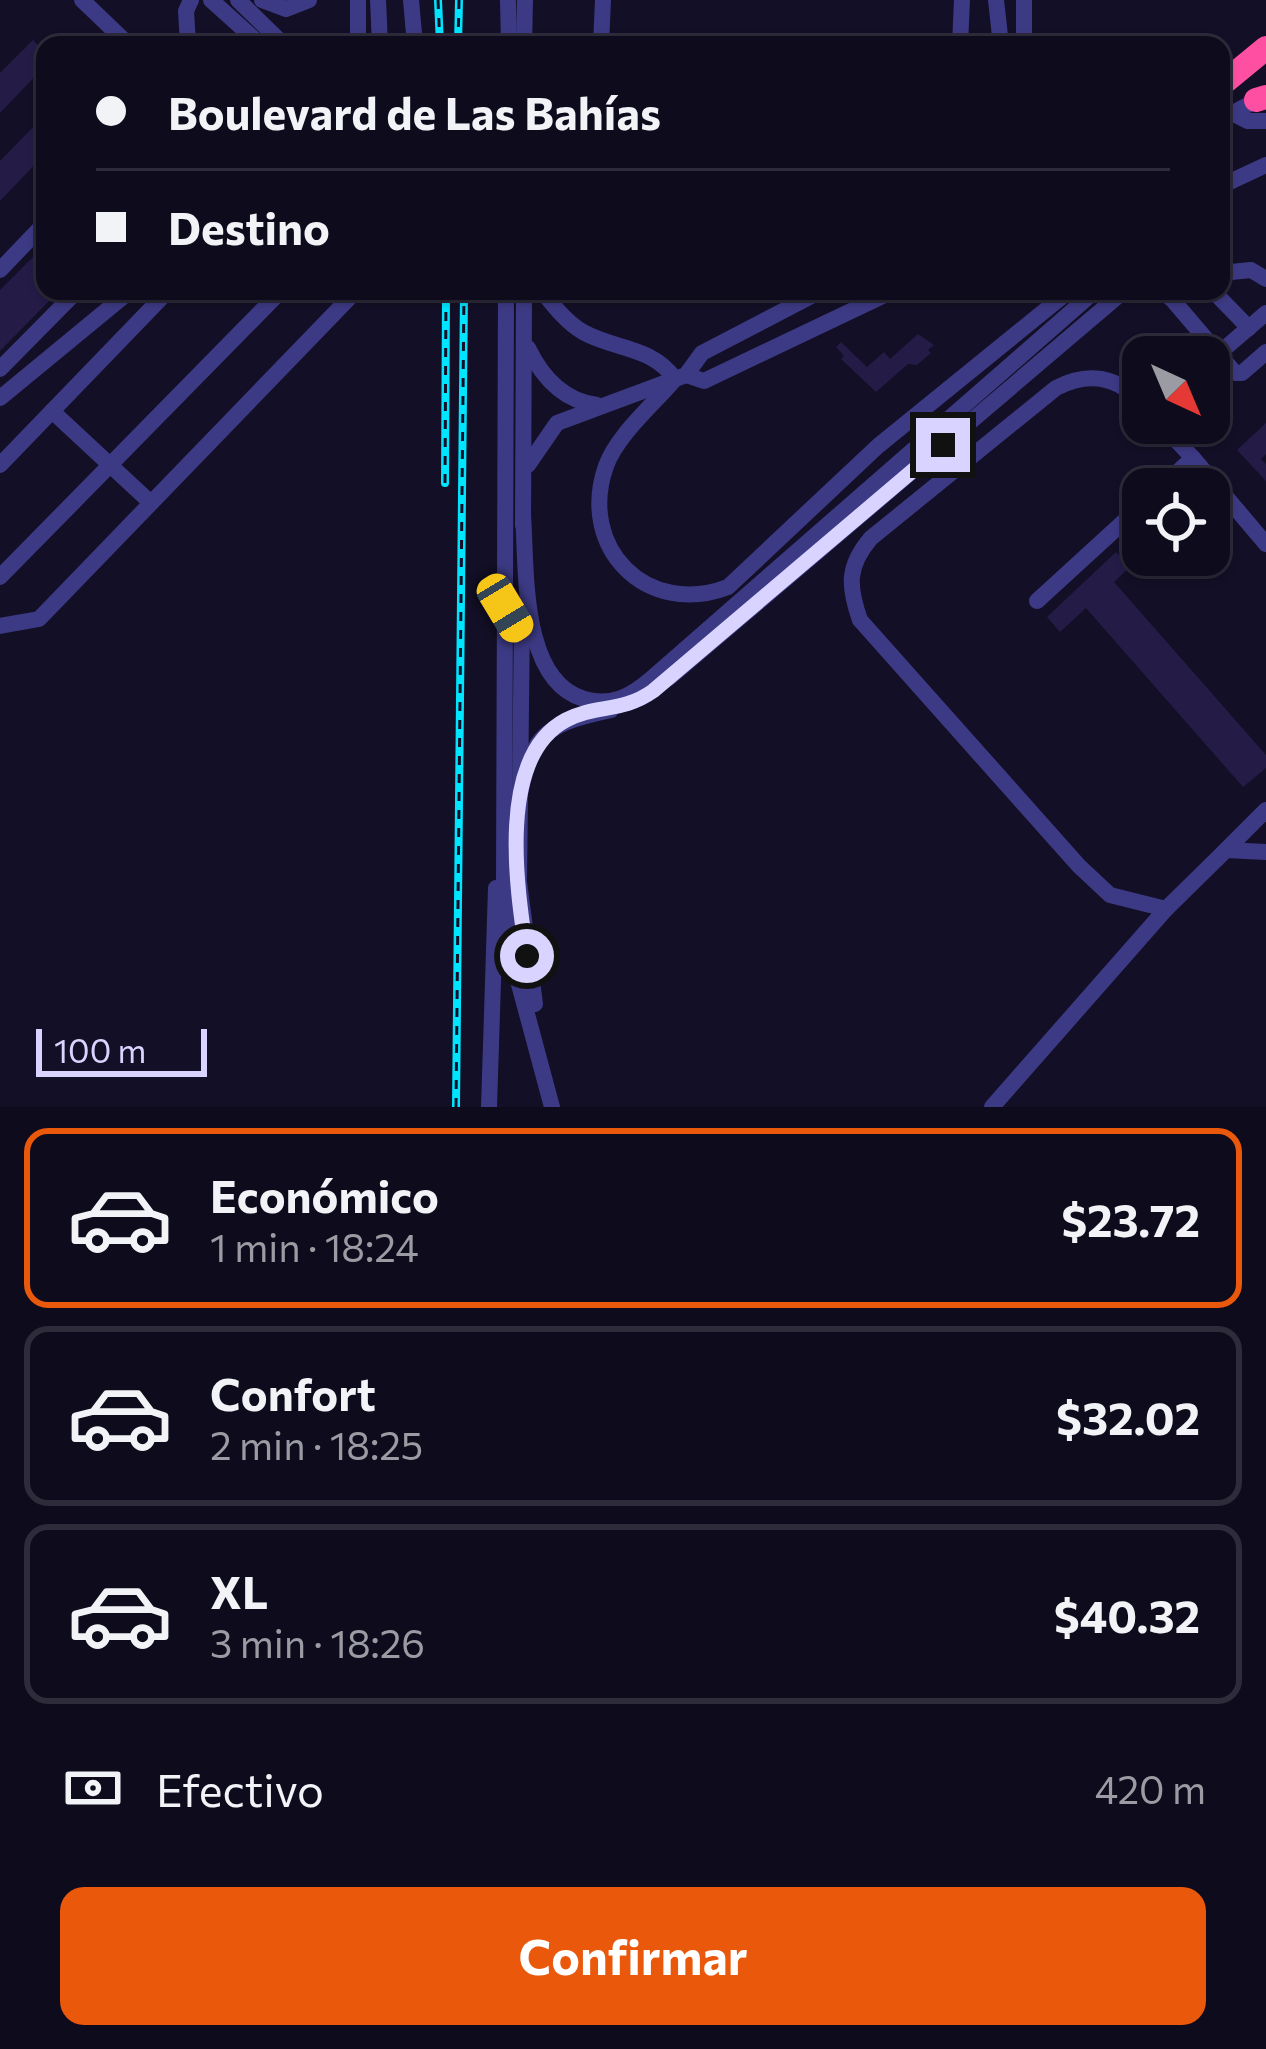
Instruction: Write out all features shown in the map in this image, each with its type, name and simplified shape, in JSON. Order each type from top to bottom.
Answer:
[{"type":"highway","points":[[1230,78],[1266,48]]},
{"type":"street","points":[[82,0],[120,36]]},
{"type":"street","points":[[187,36],[186,11],[191,0]]},
{"type":"street","points":[[211,0],[251,36]]},
{"type":"street","points":[[238,0],[275,36]]},
{"type":"street","points":[[262,0],[286,9],[309,0]]},
{"type":"street","points":[[358,0],[358,36]]},
{"type":"street","points":[[378,0],[380,36]]},
{"type":"street","points":[[411,0],[414,36]]},
{"type":"street","points":[[508,0],[508,36]]},
{"type":"street","points":[[524,36],[525,0]]},
{"type":"street","points":[[601,36],[603,0]]},
{"type":"street","points":[[960,36],[962,0]]},
{"type":"street","points":[[996,0],[1000,36]]},
{"type":"street","points":[[1024,0],[1024,36]]},
{"type":"street","points":[[1230,81],[1266,63]]},
{"type":"street","points":[[1230,115],[1264,103]]},
{"type":"street","points":[[1230,182],[1266,165]]},
{"type":"street","points":[[0,269],[36,232]]},
{"type":"street","points":[[1230,272],[1251,270],[1266,279]]},
{"type":"street","points":[[0,398],[5,375],[69,300]]},
{"type":"street","points":[[5,375],[117,300]]},
{"type":"street","points":[[0,465],[159,300]]},
{"type":"street","points":[[0,577],[271,300]]},
{"type":"street","points":[[0,626],[39,619],[347,300]]},
{"type":"street","points":[[506,300],[502,834],[510,942],[550,1100]]},
{"type":"street","points":[[524,300],[521,919],[550,1100]]},
{"type":"street","points":[[551,300],[583,332],[657,359],[680,377],[704,381],[874,300]]},
{"type":"street","points":[[803,300],[702,352],[608,459],[597,503],[602,533],[620,564],[644,584],[678,597],[703,596],[728,586],[878,446],[1058,300]]},
{"type":"street","points":[[505,608],[555,692],[578,707],[611,707],[652,678],[1085,300]]},
{"type":"street","points":[[519,799],[528,760],[542,739],[574,716],[653,691],[1113,300]]},
{"type":"street","points":[[1173,300],[1201,336]]},
{"type":"street","points":[[1219,300],[1249,328]]},
{"type":"street","points":[[1230,345],[1266,313]]},
{"type":"street","points":[[526,345],[537,367],[562,392],[578,402],[610,405]]},
{"type":"street","points":[[1230,370],[1242,373],[1266,352]]},
{"type":"street","points":[[1122,388],[1098,377],[1078,376],[1056,388],[871,538],[854,558],[850,590],[860,620],[1079,866],[1110,895],[1166,909]]},
{"type":"street","points":[[524,477],[531,454],[557,423],[680,377]]},
{"type":"street","points":[[52,411],[152,503]]},
{"type":"street","points":[[1180,444],[1266,544]]},
{"type":"street","points":[[1182,468],[1193,458]]},
{"type":"street","points":[[523,515],[529,609],[545,663],[559,686],[611,707]]},
{"type":"street","points":[[1037,601],[1122,523]]},
{"type":"street","points":[[992,1107],[1166,909],[1266,809]]},
{"type":"street","points":[[489,1107],[492,929],[502,834]]},
{"type":"street","points":[[1226,850],[1266,852]]},
{"type":"building","points":[[33,40],[36,43],[36,75],[0,113],[0,73]]},
{"type":"building","points":[[36,124],[36,163],[0,201],[0,161]]},
{"type":"building","points":[[36,254],[36,300],[50,300],[0,351],[0,290]]},
{"type":"building","points":[[918,334],[934,345],[928,350],[931,353],[917,365],[908,364],[876,392],[841,359],[844,356],[836,347],[841,342],[867,367],[884,352],[890,359]]},
{"type":"building","points":[[1266,423],[1266,454],[1261,459],[1266,464],[1266,481],[1237,450]]},
{"type":"building","points":[[1116,552],[1122,558],[1122,574],[1114,582],[1266,755],[1266,768],[1243,787],[1086,608],[1060,632],[1047,617]]},
{"type":"railway","points":[[438,0],[440,36]]},
{"type":"railway","points":[[458,36],[459,0]]},
{"type":"railway","points":[[445,483],[446,300]]},
{"type":"railway","points":[[456,1107],[464,300]]},
{"type":"route","points":[[527,956],[519,882],[519,799],[528,760],[542,739],[574,716],[625,709],[653,691],[943,445]]}]
